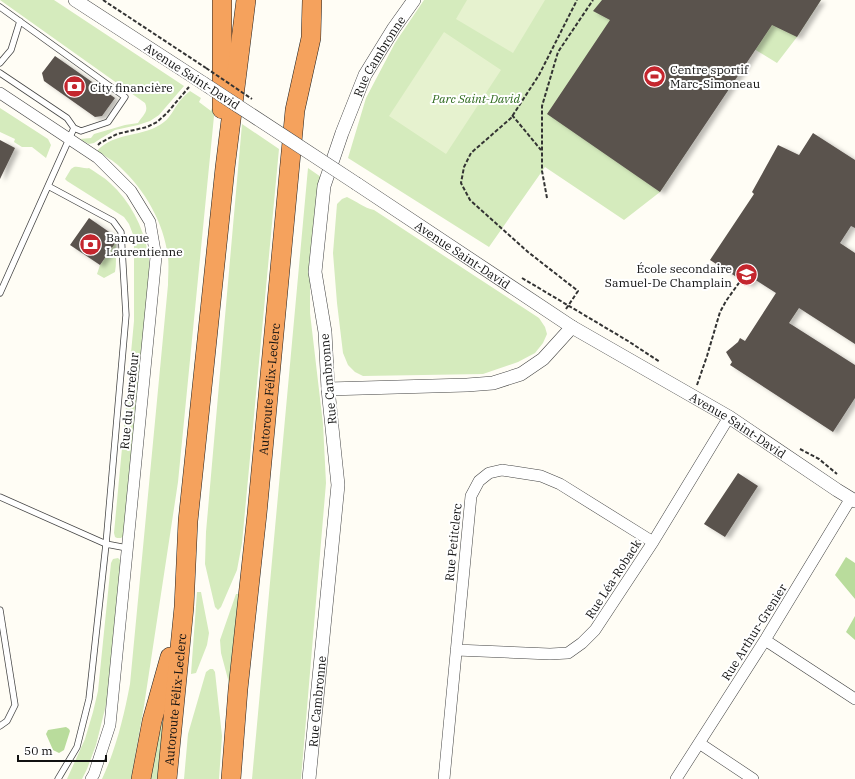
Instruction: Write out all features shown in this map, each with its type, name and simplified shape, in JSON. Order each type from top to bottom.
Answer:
[{"type":"highway","points":[[222,0],[222,152],[224,168]]},
{"type":"highway","name":"Autoroute Félix-Leclerc","points":[[167,779],[184,607],[188,521],[224,168],[246,0]]},
{"type":"highway","name":"Autoroute Félix-Leclerc","points":[[232,779],[238,689],[257,514],[295,110],[311,38],[312,0]]},
{"type":"highway","points":[[311,38],[323,0]]},
{"type":"highway","points":[[141,779],[152,721],[184,607]]},
{"type":"street","name":"Avenue Saint-David","points":[[75,0],[357,184],[572,327],[729,417],[853,500]]},
{"type":"street","name":"Rue Cambronne","points":[[309,779],[338,485],[328,389],[325,332],[315,272],[324,186],[342,133],[365,75],[394,28],[414,0]]},
{"type":"street","name":"Rue du Carrefour","points":[[0,93],[98,158],[131,191],[150,222],[156,256],[110,725],[91,779]]},
{"type":"street","points":[[328,389],[493,383],[521,374],[543,359],[572,327]]},
{"type":"street","name":"Rue Léa-Roback","points":[[456,650],[550,654],[568,653],[582,643],[595,630],[653,542],[729,417]]},
{"type":"street","name":"Rue Petitclerc","points":[[444,779],[471,496],[479,481],[489,473],[502,470],[541,476],[560,484],[653,542]]},
{"type":"street","name":"Rue Arthur-Grenier","points":[[676,779],[853,500]]},
{"type":"street","points":[[765,640],[855,699]]},
{"type":"street","points":[[699,743],[753,779]]},
{"type":"lane","points":[[0,7],[125,97],[108,122],[81,131],[74,128],[67,118],[0,73]]},
{"type":"lane","points":[[0,63],[11,50],[20,21]]},
{"type":"lane","points":[[0,293],[74,128]]},
{"type":"lane","points":[[48,186],[113,221],[122,232],[126,315],[106,544],[90,700],[76,747],[58,779]]},
{"type":"lane","points":[[0,497],[106,544],[127,548]]},
{"type":"lane","points":[[0,610],[15,705],[7,721],[0,726]]},
{"type":"path","points":[[104,0],[206,68]]},
{"type":"path","points":[[569,306],[578,291],[528,252],[470,200],[461,182],[464,167],[471,153],[512,115],[539,75],[577,0]]},
{"type":"path","points":[[547,198],[542,171],[542,106],[558,52],[592,0]]},
{"type":"path","points":[[90,153],[100,143],[117,134],[147,128],[157,122],[200,81]]},
{"type":"path","points":[[512,115],[542,151]]},
{"type":"path","points":[[693,396],[703,369],[720,312],[741,280]]},
{"type":"green space","points":[[0,0],[54,0],[184,86],[159,115],[150,121],[115,130],[94,143],[89,144],[80,139],[91,138],[94,134],[125,125],[138,123],[146,111],[145,103]]},
{"type":"green space","name":"Parc Saint-David","points":[[424,0],[821,0],[797,37],[777,63],[754,49],[660,192],[624,220],[545,167],[489,247],[348,158],[366,98],[395,43]]},
{"type":"green space","points":[[467,0],[545,0],[513,53],[456,19]]},
{"type":"green space","points":[[444,32],[501,70],[446,154],[389,116]]},
{"type":"green space","points":[[190,91],[201,98],[199,102],[211,111],[213,105],[215,106],[178,482],[144,706],[131,779],[102,779],[119,732],[130,684],[168,285],[168,257],[166,244],[158,220],[145,197],[120,167],[97,151],[112,140],[148,130],[164,122],[169,118],[180,101]]},
{"type":"green space","points":[[0,108],[48,139],[51,145],[46,158],[32,147],[22,147],[14,142],[15,139],[0,132]]},
{"type":"green space","points":[[242,124],[279,149],[242,543],[237,570],[221,607],[218,610],[215,607],[205,564],[206,532]]},
{"type":"green space","points":[[74,167],[89,168],[108,181],[124,198],[135,215],[143,233],[149,260],[150,281],[124,535],[121,538],[115,537],[114,533],[134,321],[134,237],[129,224],[124,217],[65,179]]},
{"type":"green space","points":[[308,168],[321,177],[310,272],[310,313],[323,424],[326,483],[301,779],[252,779]]},
{"type":"green space","points":[[347,197],[374,210],[539,318],[545,327],[547,334],[543,343],[535,353],[518,362],[483,374],[363,376],[355,372],[348,365],[343,353],[333,253],[337,204],[342,199]]},
{"type":"green space","points":[[116,242],[115,272],[104,278],[97,274],[100,265]]},
{"type":"green space","points":[[846,557],[855,563],[855,599],[835,575]]},
{"type":"green space","points":[[118,558],[122,565],[109,693],[96,745],[87,769],[82,779],[67,779],[85,739],[98,691],[111,563],[113,559]]},
{"type":"green space","points":[[197,592],[201,592],[209,633],[207,645],[196,673],[191,674]]},
{"type":"green space","points":[[236,594],[239,594],[229,683],[221,653],[220,640]]},
{"type":"green space","points":[[855,616],[855,640],[846,632]]},
{"type":"green space","points":[[213,669],[215,672],[222,736],[219,779],[184,779],[188,734],[206,672]]},
{"type":"green space","points":[[162,722],[164,722],[160,779],[148,779]]},
{"type":"green space","points":[[66,727],[70,731],[64,750],[59,753],[53,750],[46,734],[48,730]]},
{"type":"building","name":"Centre sportif Marc-Simoneau","points":[[602,0],[821,0],[797,37],[772,25],[660,192],[547,114],[610,20],[593,11]]},
{"type":"building","points":[[55,56],[115,98],[102,116],[95,117],[44,81],[42,73]]},
{"type":"building","points":[[813,133],[855,160],[855,228],[851,226],[840,243],[855,253],[855,344],[799,308],[789,323],[855,365],[855,398],[833,432],[730,365],[732,362],[726,352],[738,342],[740,338],[745,341],[776,293],[754,279],[749,285],[710,260],[754,194],[752,192],[778,145],[799,155]]},
{"type":"building","points":[[0,140],[15,148],[0,179]]},
{"type":"building","points":[[89,218],[115,236],[116,242],[100,265],[70,245]]},
{"type":"building","points":[[738,473],[758,486],[725,537],[704,524]]},
{"type":"place","name":"Centre sportif Marc-Simoneau","points":[[655,76]]},
{"type":"place","name":"City financière","points":[[74,87]]},
{"type":"place","name":"Banque Laurentienne","points":[[90,244]]},
{"type":"place","name":"École secondaire Samuel-De Champlain","points":[[747,275]]}]
